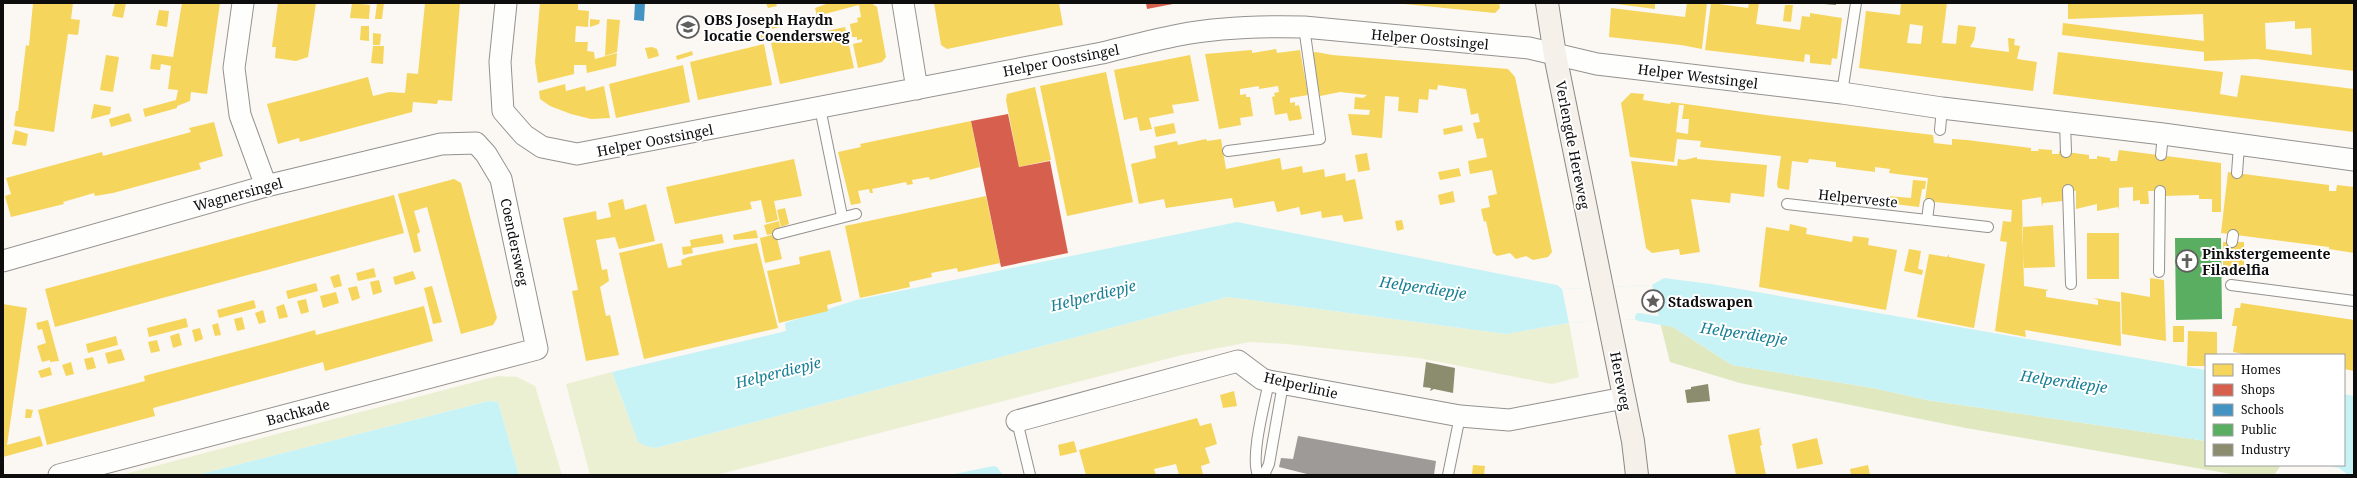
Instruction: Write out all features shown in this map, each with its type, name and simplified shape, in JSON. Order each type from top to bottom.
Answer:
[{"type":"main road","name":"Verlengde Hereweg","points":[[1548,3],[1555,54],[1609,320]]},
{"type":"main road","name":"Hereweg","points":[[1609,320],[1633,442],[1637,475]]},
{"type":"main road","name":"Hereweg","points":[[1633,442],[1645,475]]},
{"type":"street","points":[[243,3],[234,68],[240,115],[266,186]]},
{"type":"street","name":"Helper Oostsingel","points":[[506,3],[500,62],[502,111],[524,135],[542,147],[577,154],[1094,54],[1180,34],[1248,27],[1304,27],[1529,48],[1555,54]]},
{"type":"street","points":[[903,3],[917,89]]},
{"type":"street","name":"Helper Westsingel","points":[[1555,54],[1597,64],[1842,93],[1942,108],[2163,134],[2239,146],[2354,160]]},
{"type":"street","name":"Wagnersingel","points":[[3,261],[266,186],[442,144],[476,143]]},
{"type":"street","name":"Coendersweg","points":[[476,143],[486,154],[501,178],[537,349]]},
{"type":"street","name":"Bachkade","points":[[59,475],[537,349]]},
{"type":"street","name":"Helperlinie","points":[[1017,421],[1238,361],[1262,379],[1460,416],[1509,420],[1624,398]]},
{"type":"lane","points":[[1842,93],[1856,3]]},
{"type":"lane","points":[[1228,151],[1320,140],[1304,27]]},
{"type":"lane","points":[[820,108],[842,216]]},
{"type":"lane","points":[[1940,130],[1942,108]]},
{"type":"lane","points":[[2065,122],[2066,152]]},
{"type":"lane","points":[[2161,155],[2163,134]]},
{"type":"lane","points":[[2238,173],[2239,146]]},
{"type":"lane","points":[[2068,190],[2071,284]]},
{"type":"lane","points":[[2159,272],[2160,191]]},
{"type":"lane","name":"Helperveste","points":[[1787,204],[1988,227]]},
{"type":"lane","points":[[1927,220],[1929,204]]},
{"type":"lane","points":[[778,234],[842,216],[856,214]]},
{"type":"lane","points":[[2231,285],[2354,301]]},
{"type":"lane","points":[[1258,475],[1255,468],[1258,444],[1276,382]]},
{"type":"lane","points":[[1264,475],[1269,464],[1276,382]]},
{"type":"lane","points":[[1448,475],[1460,416]]},
{"type":"lane","name":"Helperlinie","points":[[1017,421],[1030,475]]},
{"type":"green space","points":[[1228,297],[1506,334],[1569,323],[1579,377],[1552,384],[1419,358],[1286,344],[1250,342],[1182,355],[716,475],[590,475],[566,384],[612,372],[638,442],[656,448]]},
{"type":"green space","points":[[1659,318],[1732,365],[1873,388],[1927,400],[2205,441],[2205,466],[2280,466],[2274,475],[2237,475],[1966,428],[1740,383],[1670,362]]},
{"type":"green space","points":[[497,376],[517,377],[535,386],[562,475],[519,475],[498,402],[489,401],[197,475],[121,475]]},
{"type":"water","points":[[1237,222],[1557,285],[1562,289],[1652,285],[1664,278],[1711,284],[2205,370],[2205,441],[1927,400],[1873,388],[1732,365],[1659,318],[1569,323],[1506,334],[1228,297],[656,448],[646,446],[638,442],[612,372],[786,331],[785,323],[856,300]]},
{"type":"water","points":[[2345,394],[2354,396],[2354,475],[2348,475],[2339,468],[2330,466],[2345,466]]},
{"type":"water","points":[[489,401],[498,402],[519,475],[197,475]]},
{"type":"water","points":[[993,466],[997,467],[1003,475],[950,475]]},
{"type":"pier","points":[[1652,285],[1659,318],[1569,323],[1562,289]]},
{"type":"building: Homes","points":[[33,3],[73,3],[71,19],[80,20],[78,35],[68,34],[54,132],[14,126],[16,111],[18,111],[26,45],[29,46]]},
{"type":"building: Homes","points":[[115,3],[126,3],[123,18],[112,16]]},
{"type":"building: Homes","points":[[182,3],[220,3],[207,94],[191,92],[190,101],[177,106],[177,108],[145,117],[143,109],[176,100],[178,90],[168,89],[171,66],[161,64],[160,70],[150,69],[152,54],[173,57]]},
{"type":"building: Homes","points":[[278,3],[316,3],[308,57],[296,61],[275,58],[276,47],[272,47]]},
{"type":"building: Homes","points":[[352,3],[370,5],[369,19],[350,18]]},
{"type":"building: Homes","points":[[377,3],[384,3],[382,19],[375,19]]},
{"type":"building: Homes","points":[[425,3],[460,3],[452,101],[438,100],[437,104],[413,102],[412,112],[300,142],[299,138],[278,144],[267,104],[368,77],[373,96],[389,92],[405,93],[407,73],[418,74]]},
{"type":"building: Homes","points":[[540,3],[578,3],[578,10],[589,11],[588,27],[576,26],[575,42],[588,42],[587,51],[594,52],[595,59],[617,53],[616,66],[587,73],[586,65],[574,65],[574,74],[538,83],[535,62]]},
{"type":"building: Homes","points":[[766,3],[776,3],[777,6],[768,8]]},
{"type":"building: Homes","points":[[829,3],[871,3],[877,7],[886,57],[882,62],[858,68],[853,44],[862,42],[862,39],[857,40],[857,37],[852,37],[850,24],[858,22],[857,18],[861,17],[859,5],[817,16],[815,8]]},
{"type":"building: Homes","points":[[934,3],[1059,3],[1063,25],[947,49],[941,45]]},
{"type":"building: Homes","points":[[1394,3],[1499,3],[1500,8],[1495,13]]},
{"type":"building: Homes","points":[[1609,3],[1655,3],[1655,9]]},
{"type":"building: Homes","points":[[1687,3],[1707,3],[1702,49],[1681,45],[1609,37],[1611,8],[1685,17]]},
{"type":"building: Homes","points":[[1711,3],[1748,8],[1749,3],[1759,3],[1756,24],[1800,30],[1802,16],[1810,17],[1810,13],[1842,18],[1837,59],[1832,58],[1831,65],[1810,63],[1810,55],[1805,54],[1804,62],[1705,50]]},
{"type":"building: Homes","points":[[1901,3],[1947,3],[1942,43],[1956,44],[1958,25],[1976,27],[1974,40],[1970,47],[2009,52],[2008,38],[2015,39],[2014,45],[2020,46],[2017,59],[2037,62],[2033,91],[1859,68],[1866,11],[1900,15]],"holes":[[[1910,24],[1923,26],[1921,44],[1907,43]]]},
{"type":"building: Homes","points":[[2068,3],[2354,3],[2354,71],[2256,59],[2204,61],[2204,52],[2062,35],[2063,23],[2204,41],[2203,14],[2068,19]],"holes":[[[2295,21],[2295,29],[2311,28],[2312,55],[2266,49],[2265,23]]]},
{"type":"building: Homes","points":[[1785,5],[1793,5],[1791,22],[1783,21]]},
{"type":"building: Homes","points":[[159,10],[169,11],[167,27],[156,25]]},
{"type":"building: Homes","points":[[777,18],[779,27],[767,30],[764,21]]},
{"type":"building: Homes","points":[[590,19],[600,20],[599,24],[590,27]]},
{"type":"building: Homes","points":[[607,19],[620,20],[617,52],[605,56]]},
{"type":"building: Homes","points":[[361,26],[369,26],[369,41],[360,40]]},
{"type":"building: Homes","points":[[845,27],[854,68],[780,84],[771,43]]},
{"type":"building: Homes","points":[[767,31],[768,39],[760,41],[758,32]]},
{"type":"building: Homes","points":[[373,33],[381,34],[380,45],[373,45]]},
{"type":"building: Homes","points":[[764,44],[772,85],[698,100],[690,62]]},
{"type":"building: Homes","points":[[373,46],[384,46],[383,64],[371,63]]},
{"type":"building: Homes","points":[[652,47],[657,49],[659,56],[648,59],[645,48]]},
{"type":"building: Homes","points":[[1276,49],[1277,53],[1300,50],[1308,95],[1290,98],[1290,103],[1295,102],[1295,106],[1299,105],[1302,119],[1289,121],[1287,113],[1275,115],[1272,97],[1275,96],[1274,93],[1279,92],[1278,86],[1259,89],[1259,86],[1240,89],[1240,95],[1246,94],[1246,97],[1250,97],[1253,116],[1240,118],[1241,125],[1219,129],[1205,54],[1252,50],[1252,53]]},
{"type":"building: Homes","points":[[692,51],[693,55],[677,60],[676,56]]},
{"type":"building: Homes","points":[[1316,52],[1332,55],[1508,69],[1515,77],[1552,252],[1548,257],[1533,260],[1526,256],[1516,259],[1510,253],[1497,256],[1493,253],[1486,221],[1484,222],[1481,209],[1490,207],[1488,196],[1497,194],[1492,170],[1470,174],[1468,161],[1487,157],[1483,138],[1477,139],[1473,123],[1480,122],[1478,113],[1471,115],[1466,89],[1438,85],[1437,90],[1429,89],[1428,100],[1419,99],[1418,113],[1398,111],[1399,97],[1385,96],[1382,138],[1352,135],[1348,114],[1369,115],[1370,110],[1354,109],[1355,97],[1363,98],[1367,95],[1340,92],[1320,96],[1312,57],[1312,53]]},
{"type":"building: Homes","points":[[2058,52],[2223,72],[2220,94],[2237,97],[2241,75],[2354,89],[2354,132],[2053,94]]},
{"type":"building: Homes","points":[[106,55],[119,57],[113,92],[100,90]]},
{"type":"building: Homes","points":[[1190,55],[1199,101],[1172,105],[1174,113],[1149,118],[1152,129],[1140,131],[1137,117],[1124,120],[1114,70]]},
{"type":"building: Homes","points":[[683,65],[690,102],[616,118],[609,84]]},
{"type":"building: Homes","points":[[1106,72],[1133,202],[1067,216],[1040,86]]},
{"type":"building: Homes","points":[[565,84],[566,91],[585,86],[586,91],[604,86],[610,118],[591,119],[571,114],[550,106],[540,99],[539,91]]},
{"type":"building: Homes","points":[[1035,87],[1051,160],[1019,167],[1006,100],[1007,94]]},
{"type":"building: Homes","points":[[1631,93],[1644,94],[1643,100],[1670,104],[1671,102],[1933,135],[1934,143],[1952,145],[1952,139],[1967,140],[2031,148],[2031,151],[2039,151],[2038,149],[2052,150],[2052,154],[2059,154],[2059,151],[2089,155],[2089,159],[2097,159],[2097,156],[2110,158],[2110,161],[2117,161],[2119,150],[2221,163],[2221,212],[2212,212],[2212,199],[2199,199],[2199,195],[2163,196],[2160,191],[2148,191],[2149,204],[2140,204],[2140,200],[2133,201],[2133,187],[2119,188],[2119,210],[2118,207],[2097,211],[2097,204],[2076,209],[2076,191],[2063,189],[2063,201],[2043,203],[2042,207],[2041,197],[2022,200],[2024,286],[2049,290],[2046,291],[2046,297],[2098,305],[2098,300],[2093,298],[2120,302],[2121,346],[2025,330],[2026,337],[1995,331],[2007,242],[2000,241],[2003,221],[2011,222],[2012,210],[1925,201],[1928,178],[1889,173],[1890,169],[1875,167],[1875,172],[1836,167],[1836,162],[1809,159],[1808,163],[1792,161],[1789,190],[1778,188],[1777,184],[1781,156],[1700,147],[1701,141],[1677,139],[1674,162],[1630,157],[1621,103]],"holes":[[[1679,105],[1684,105],[1682,119],[1689,119],[1688,134],[1676,132]]]},
{"type":"building: Homes","points":[[94,104],[111,107],[110,114],[91,119]]},
{"type":"building: Homes","points":[[129,113],[132,121],[111,127],[109,119]]},
{"type":"building: Homes","points":[[971,121],[980,167],[930,180],[929,177],[912,180],[913,184],[907,185],[906,182],[872,189],[873,193],[870,193],[869,189],[858,191],[861,203],[851,205],[838,152],[861,147],[860,144]]},
{"type":"building: Homes","points":[[214,122],[223,156],[199,163],[201,169],[113,193],[95,196],[94,193],[63,202],[64,204],[11,217],[5,196],[11,194],[6,178],[102,152],[103,156],[191,132],[189,128]]},
{"type":"building: Homes","points":[[1174,123],[1176,133],[1156,137],[1154,127]]},
{"type":"building: Homes","points":[[1462,125],[1463,131],[1444,135],[1443,129]]},
{"type":"building: Homes","points":[[15,130],[28,134],[26,146],[12,144]]},
{"type":"building: Homes","points":[[1206,139],[1207,141],[1221,139],[1226,169],[1280,158],[1282,170],[1302,166],[1303,173],[1324,169],[1325,177],[1345,173],[1346,181],[1355,179],[1363,219],[1344,222],[1342,215],[1322,218],[1321,211],[1301,215],[1299,207],[1277,212],[1274,201],[1234,208],[1232,198],[1166,208],[1164,199],[1139,204],[1131,164],[1156,158],[1154,146],[1177,141],[1178,145]]},
{"type":"building: Homes","points":[[1367,153],[1370,170],[1358,172],[1355,155]]},
{"type":"building: Homes","points":[[1697,157],[1697,159],[1767,165],[1764,197],[1731,193],[1730,203],[1691,199],[1700,252],[1680,255],[1679,249],[1652,253],[1646,248],[1631,161],[1677,166],[1678,159],[1684,160]]},
{"type":"building: Homes","points":[[794,159],[802,196],[774,201],[778,220],[766,223],[761,200],[750,202],[752,209],[675,224],[666,187]]},
{"type":"building: Homes","points":[[1459,168],[1461,176],[1440,180],[1438,172]]},
{"type":"building: Homes","points":[[2228,172],[2329,185],[2329,191],[2336,191],[2337,185],[2354,187],[2354,253],[2329,249],[2329,247],[2221,233]]},
{"type":"building: Homes","points":[[454,179],[461,183],[497,318],[493,325],[461,334],[427,207],[414,211],[420,232],[417,234],[421,251],[414,253],[398,194]]},
{"type":"building: Homes","points":[[1913,180],[1926,181],[1925,189],[1922,189],[1919,207],[1886,203],[1887,196],[1911,198]]},
{"type":"building: Homes","points":[[1453,191],[1455,202],[1440,205],[1438,195]]},
{"type":"building: Homes","points":[[394,195],[404,233],[55,327],[45,289]]},
{"type":"building: Homes","points":[[986,196],[1000,263],[958,272],[957,268],[931,273],[932,277],[909,282],[910,287],[860,298],[845,226]]},
{"type":"building: Homes","points":[[623,199],[625,210],[646,204],[655,241],[619,249],[615,237],[596,240],[602,270],[607,269],[609,281],[600,287],[606,316],[610,315],[619,355],[586,361],[572,291],[578,290],[563,218],[596,211],[597,220],[611,217],[608,203]]},
{"type":"building: Homes","points":[[785,208],[789,224],[781,227],[777,210]]},
{"type":"building: Homes","points":[[1402,220],[1404,229],[1397,231],[1395,221]]},
{"type":"building: Homes","points":[[779,221],[781,232],[767,235],[764,225]]},
{"type":"building: Homes","points":[[1790,224],[1807,228],[1806,234],[1852,242],[1853,236],[1869,238],[1868,245],[1897,250],[1886,310],[1759,287],[1766,227],[1789,231]]},
{"type":"building: Homes","points":[[2053,225],[2055,267],[2024,268],[2022,227]]},
{"type":"building: Homes","points":[[756,230],[758,238],[734,240],[733,235]]},
{"type":"building: Homes","points":[[2087,233],[2119,233],[2119,279],[2087,279]]},
{"type":"building: Homes","points":[[722,234],[724,243],[692,248],[693,253],[683,255],[682,247],[691,246],[690,240]]},
{"type":"building: Homes","points":[[776,234],[782,259],[765,263],[760,238]]},
{"type":"building: Homes","points":[[2223,242],[2244,242],[2244,270],[2223,270]]},
{"type":"building: Homes","points":[[662,243],[668,268],[682,265],[681,260],[688,257],[757,243],[778,328],[644,359],[619,253]]},
{"type":"building: Homes","points":[[1909,249],[1921,251],[1918,269],[1923,270],[1922,275],[1904,271]]},
{"type":"building: Homes","points":[[830,250],[842,301],[827,305],[828,311],[779,323],[767,271],[800,264],[799,257]]},
{"type":"building: Homes","points":[[1929,254],[1947,257],[1949,254],[1949,257],[1985,264],[1974,328],[1917,317]]},
{"type":"building: Homes","points":[[374,268],[376,277],[358,281],[356,273]]},
{"type":"building: Homes","points":[[413,271],[416,279],[395,285],[393,277]]},
{"type":"building: Homes","points":[[339,274],[342,286],[334,288],[330,277]]},
{"type":"building: Homes","points":[[2150,278],[2164,280],[2166,341],[2122,334],[2121,292],[2150,297]]},
{"type":"building: Homes","points":[[379,280],[382,292],[373,295],[370,282]]},
{"type":"building: Homes","points":[[316,283],[318,291],[288,299],[286,291]]},
{"type":"building: Homes","points":[[357,286],[360,298],[352,301],[348,288]]},
{"type":"building: Homes","points":[[432,286],[442,322],[433,324],[424,288]]},
{"type":"building: Homes","points":[[336,292],[339,303],[323,308],[320,296]]},
{"type":"building: Homes","points":[[306,299],[309,312],[301,314],[297,301]]},
{"type":"building: Homes","points":[[254,300],[256,308],[219,318],[217,310]]},
{"type":"building: Homes","points":[[2241,303],[2354,320],[2354,371],[2345,369],[2345,354],[2244,354],[2233,352],[2237,326],[2232,326],[2235,308],[2240,308]]},
{"type":"building: Homes","points":[[3,304],[27,308],[7,445],[40,436],[43,446],[3,457]]},
{"type":"building: Homes","points":[[284,304],[288,317],[279,319],[276,307]]},
{"type":"building: Homes","points":[[424,306],[433,341],[325,371],[323,362],[153,408],[155,416],[47,445],[38,410],[145,381],[144,376],[315,330],[316,335]]},
{"type":"building: Homes","points":[[263,310],[266,322],[259,324],[255,313]]},
{"type":"building: Homes","points":[[242,317],[245,329],[237,331],[234,319]]},
{"type":"building: Homes","points":[[186,318],[188,327],[149,337],[147,328]]},
{"type":"building: Homes","points":[[48,320],[59,361],[50,362],[50,360],[42,362],[37,346],[46,343],[42,329],[38,330],[36,323]]},
{"type":"building: Homes","points":[[218,323],[221,335],[215,336],[212,325]]},
{"type":"building: Homes","points":[[2173,326],[2184,326],[2184,342],[2173,342]]},
{"type":"building: Homes","points":[[200,328],[203,339],[195,342],[192,330]]},
{"type":"building: Homes","points":[[2188,331],[2217,332],[2217,354],[2205,354],[2205,366],[2187,366]]},
{"type":"building: Homes","points":[[179,333],[182,345],[173,348],[170,336]]},
{"type":"building: Homes","points":[[116,336],[118,345],[88,353],[86,344]]},
{"type":"building: Homes","points":[[157,340],[160,351],[151,353],[148,342]]},
{"type":"building: Homes","points":[[121,349],[125,360],[108,364],[105,353]]},
{"type":"building: Homes","points":[[93,357],[96,368],[87,370],[84,359]]},
{"type":"building: Homes","points":[[71,362],[74,374],[66,376],[62,365]]},
{"type":"building: Homes","points":[[50,367],[52,375],[41,378],[38,371]]},
{"type":"building: Homes","points":[[1234,391],[1237,406],[1223,408],[1220,395]]},
{"type":"building: Homes","points":[[26,409],[33,410],[31,418],[25,418]]},
{"type":"building: Homes","points":[[1197,418],[1200,426],[1211,423],[1217,444],[1205,448],[1210,463],[1201,466],[1203,475],[1179,475],[1176,464],[1154,469],[1156,475],[1086,475],[1079,450]]},
{"type":"building: Homes","points":[[1761,428],[1759,430],[1762,445],[1760,446],[1766,475],[1736,475],[1728,435]]},
{"type":"building: Homes","points":[[1817,438],[1823,464],[1797,469],[1792,444]]},
{"type":"building: Homes","points":[[1074,441],[1077,452],[1060,456],[1058,445]]},
{"type":"building: Homes","points":[[1473,465],[1485,466],[1484,475],[1472,475]]},
{"type":"building: Homes","points":[[1868,465],[1870,475],[1851,475],[1850,469]]},
{"type":"building: Shops","points":[[1146,3],[1173,3],[1173,4],[1147,9]]},
{"type":"building: Shops","points":[[1008,114],[1019,167],[1050,161],[1068,253],[1001,267],[971,121]]},
{"type":"building: Schools","points":[[635,3],[645,3],[644,21],[634,20]]},
{"type":"building: Public","points":[[2175,238],[2221,238],[2222,319],[2176,320]]},
{"type":"building: Industry","points":[[1836,3],[1836,5],[1824,4]]},
{"type":"building: Industry","points":[[1426,362],[1455,368],[1453,393],[1434,389],[1430,391],[1431,388],[1423,387]]},
{"type":"building: Industry","points":[[1708,384],[1710,401],[1687,403],[1685,390],[1691,389],[1691,387]]},
{"type":"building: Other","points":[[1298,436],[1436,461],[1434,475],[1311,475],[1279,467],[1281,458],[1293,459]]},
{"type":"waterway","name":"Helperdiepje","points":[[1639,317],[1673,323]]},
{"type":"place","name":"OBS Joseph Haydn locatie Coendersweg","points":[[688,27]]},
{"type":"place","name":"Pinkstergemeente Filadelfia","points":[[2187,261]]},
{"type":"place","name":"Stadswapen","points":[[1653,301]]}]
